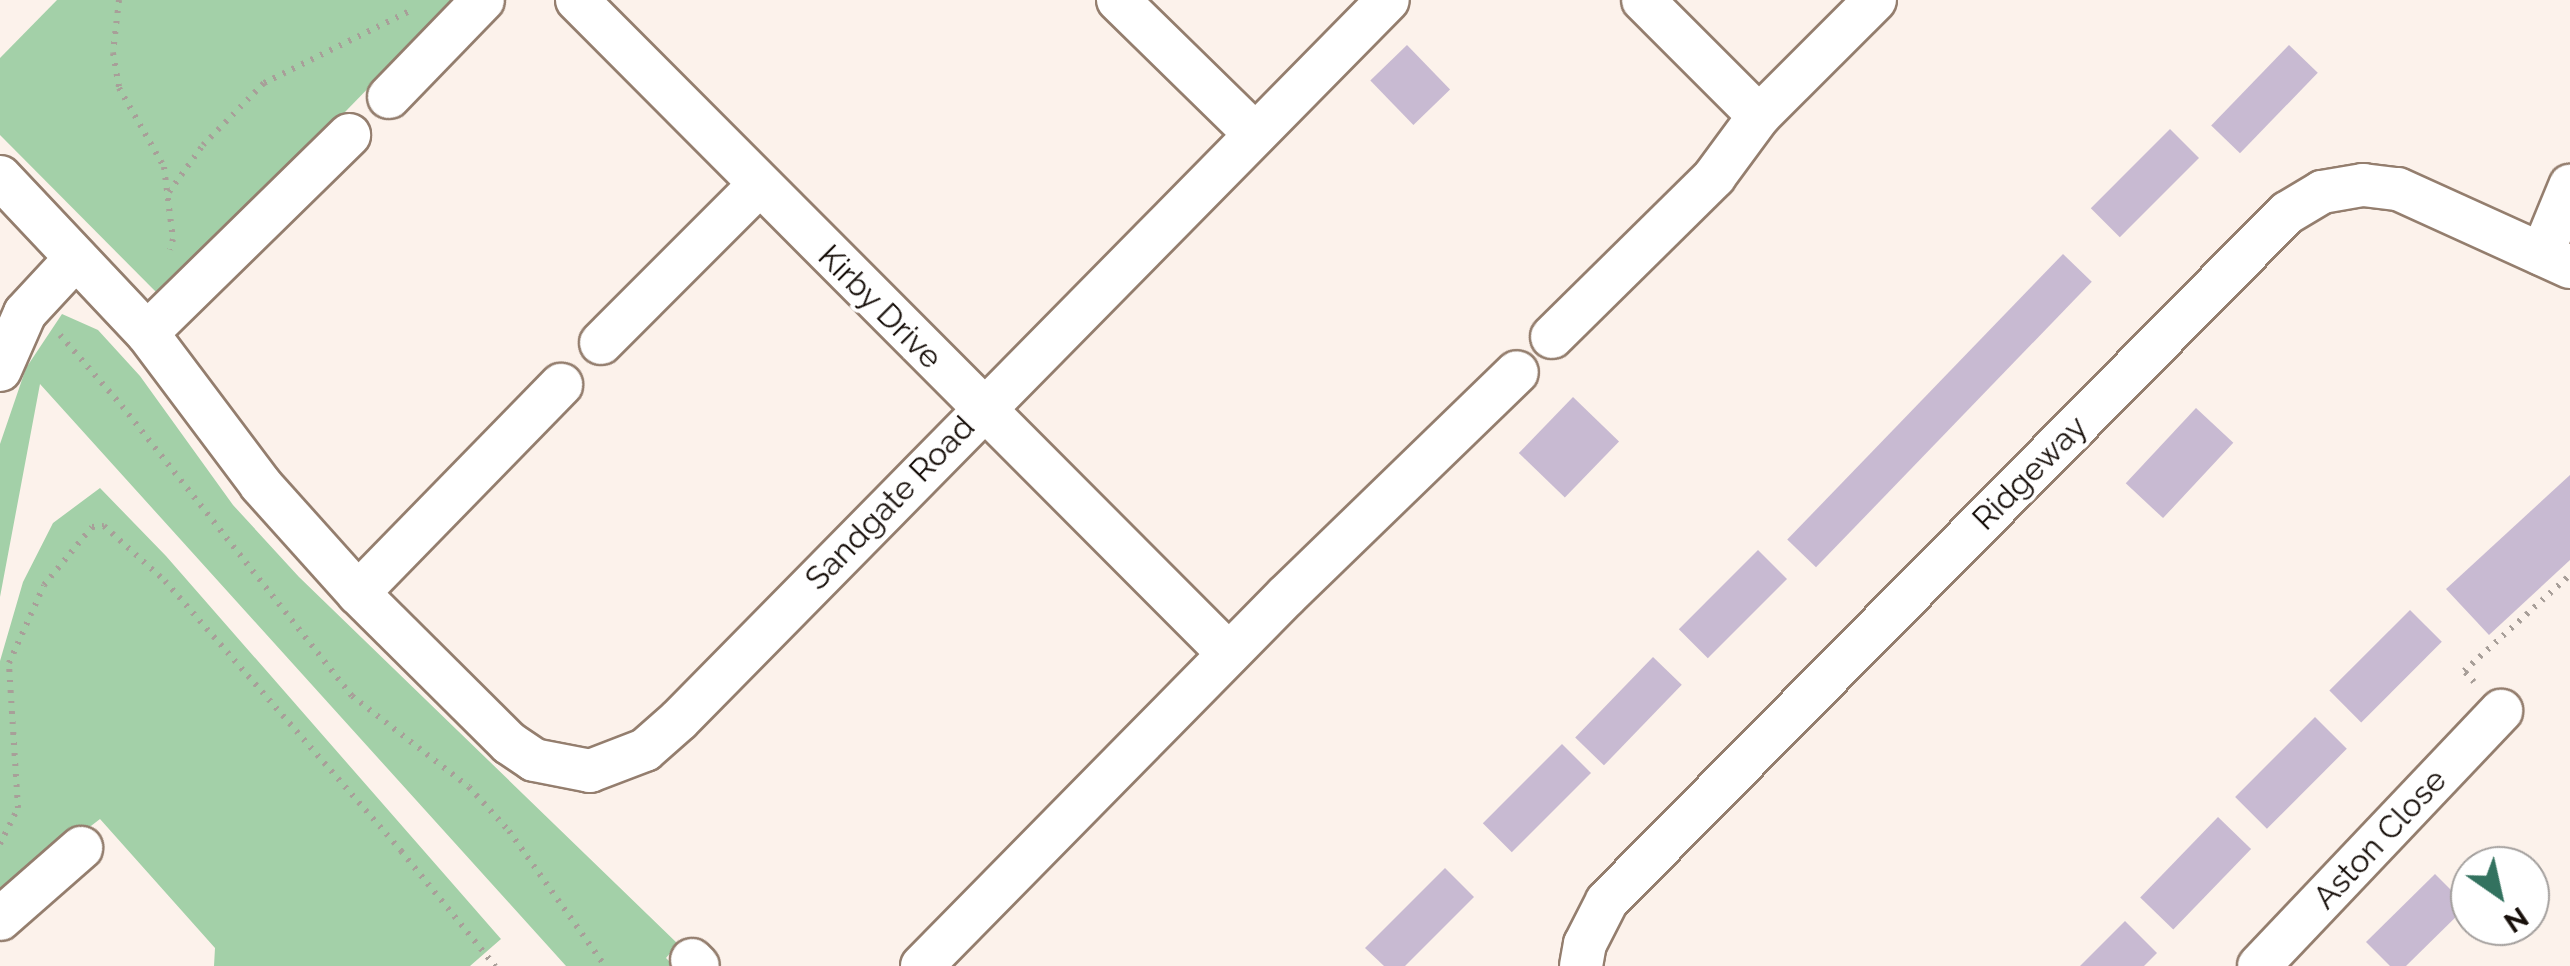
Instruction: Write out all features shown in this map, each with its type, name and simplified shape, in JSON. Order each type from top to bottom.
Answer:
[{"type":"street","name":"Kirby Drive","points":[[577,0],[758,186],[1229,654]]},
{"type":"street","points":[[1118,0],[1255,134]]},
{"type":"street","name":"Sandgate Road","points":[[0,177],[147,333],[261,484],[358,593],[509,744],[534,760],[590,771],[620,764],[645,750],[678,720],[1388,0]]},
{"type":"street","points":[[1643,0],[1759,116]]},
{"type":"street","points":[[1552,338],[1714,176],[1759,116],[1876,0]]},
{"type":"street","points":[[390,97],[480,3]]},
{"type":"street","points":[[147,333],[350,135]]},
{"type":"street","name":"Ridgeway","points":[[1581,966],[1585,944],[1607,901],[2287,214],[2322,192],[2363,185],[2398,189],[2556,260]]},
{"type":"street","points":[[601,343],[758,186]]},
{"type":"street","points":[[2556,260],[2570,186]]},
{"type":"street","points":[[0,370],[25,314],[75,259]]},
{"type":"street","points":[[922,966],[1288,595],[1517,372]]},
{"type":"street","points":[[358,593],[561,385]]},
{"type":"street","name":"Aston Close","points":[[2259,966],[2501,711]]},
{"type":"street","points":[[0,919],[80,848]]},
{"type":"path","points":[[119,0],[113,54],[119,88],[164,167],[173,239],[168,255]]},
{"type":"path","points":[[169,193],[204,145],[264,84],[417,8]]},
{"type":"path","points":[[25,314],[67,340],[352,696],[469,787],[509,831],[605,966]]},
{"type":"path","points":[[0,844],[18,808],[9,663],[44,585],[92,527],[104,526],[166,581],[401,851],[494,966]]},
{"type":"path","points":[[2501,711],[2464,671],[2570,575]]},
{"type":"green space","points":[[57,0],[454,0],[163,299],[0,135],[0,58]]},
{"type":"green space","points":[[62,314],[98,330],[140,376],[233,505],[299,577],[678,944],[666,958],[674,966],[566,966],[40,384],[0,597],[0,444],[26,368]]},
{"type":"green space","points":[[100,488],[166,556],[501,939],[470,966],[214,966],[215,948],[100,819],[0,896],[0,661],[23,582],[53,523]]},
{"type":"building","points":[[1407,45],[1450,90],[1413,125],[1370,80]]},
{"type":"building","points":[[2289,45],[2318,73],[2240,153],[2211,126]]},
{"type":"building","points":[[2170,129],[2199,158],[2120,237],[2091,208]]},
{"type":"building","points":[[2063,254],[2092,282],[1816,567],[1787,540]]},
{"type":"building","points":[[1573,397],[1619,441],[1565,498],[1519,453]]},
{"type":"building","points":[[2196,408],[2233,443],[2163,518],[2126,483]]},
{"type":"building","points":[[2570,475],[2570,560],[2489,635],[2446,589]]},
{"type":"building","points":[[1758,550],[1787,579],[1708,658],[1679,629]]},
{"type":"building","points":[[2410,610],[2442,642],[2361,722],[2329,691]]},
{"type":"building","points":[[1653,657],[1682,685],[1604,765],[1575,738]]},
{"type":"building","points":[[2315,717],[2347,749],[2267,829],[2235,797]]},
{"type":"building","points":[[1562,744],[1591,773],[1512,852],[1483,823]]},
{"type":"building","points":[[2218,817],[2251,849],[2173,930],[2140,898]]},
{"type":"building","points":[[1445,868],[1474,897],[1405,966],[1384,966],[1365,948]]},
{"type":"building","points":[[2435,874],[2450,889],[2450,923],[2406,966],[2390,966],[2366,942]]},
{"type":"building","points":[[2125,921],[2157,953],[2144,966],[2080,966]]}]
